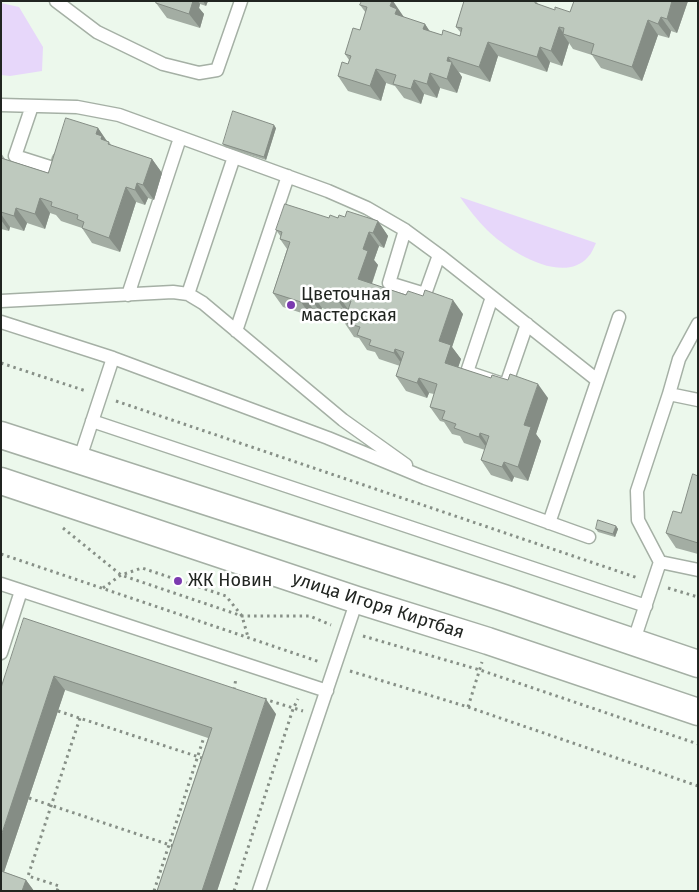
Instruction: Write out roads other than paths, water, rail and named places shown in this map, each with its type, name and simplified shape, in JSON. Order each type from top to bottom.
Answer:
[{"type":"street","points":[[1,435],[494,595],[698,664]]},
{"type":"street","name":"улица Игоря Киртбая","points":[[1,481],[698,712]]},
{"type":"lane","points":[[56,1],[98,32],[163,64],[199,72],[217,70],[240,1]]},
{"type":"lane","points":[[1,106],[32,106],[119,115],[328,190],[367,208],[405,230],[597,380]]},
{"type":"lane","points":[[32,106],[15,156],[56,169],[62,151]]},
{"type":"lane","points":[[128,296],[180,138]]},
{"type":"lane","points":[[188,294],[234,157]]},
{"type":"lane","points":[[236,331],[288,176]]},
{"type":"lane","points":[[405,230],[388,283],[424,294],[439,256]]},
{"type":"lane","points":[[1,301],[128,296],[173,292],[188,294],[203,304],[343,420],[425,478]]},
{"type":"lane","points":[[492,297],[467,372],[506,385],[526,324]]},
{"type":"lane","points":[[549,523],[618,317]]},
{"type":"lane","points":[[1,322],[113,358],[328,438],[425,478],[589,537]]},
{"type":"lane","points":[[633,643],[660,562],[638,520],[637,491],[679,359],[698,324]]},
{"type":"lane","points":[[78,460],[113,358]]},
{"type":"lane","points":[[669,394],[698,400]]},
{"type":"lane","points":[[328,438],[337,431],[343,420]]},
{"type":"lane","points":[[92,421],[646,606]]},
{"type":"lane","points":[[660,562],[698,570]]},
{"type":"lane","points":[[1,584],[327,691]]},
{"type":"lane","points":[[1,653],[21,591]]},
{"type":"lane","points":[[259,891],[357,600]]},
{"type":"place","name":"Цветочная мастерская","points":[[291,305]]},
{"type":"place","name":"ЖК Новин","points":[[178,581]]}]
